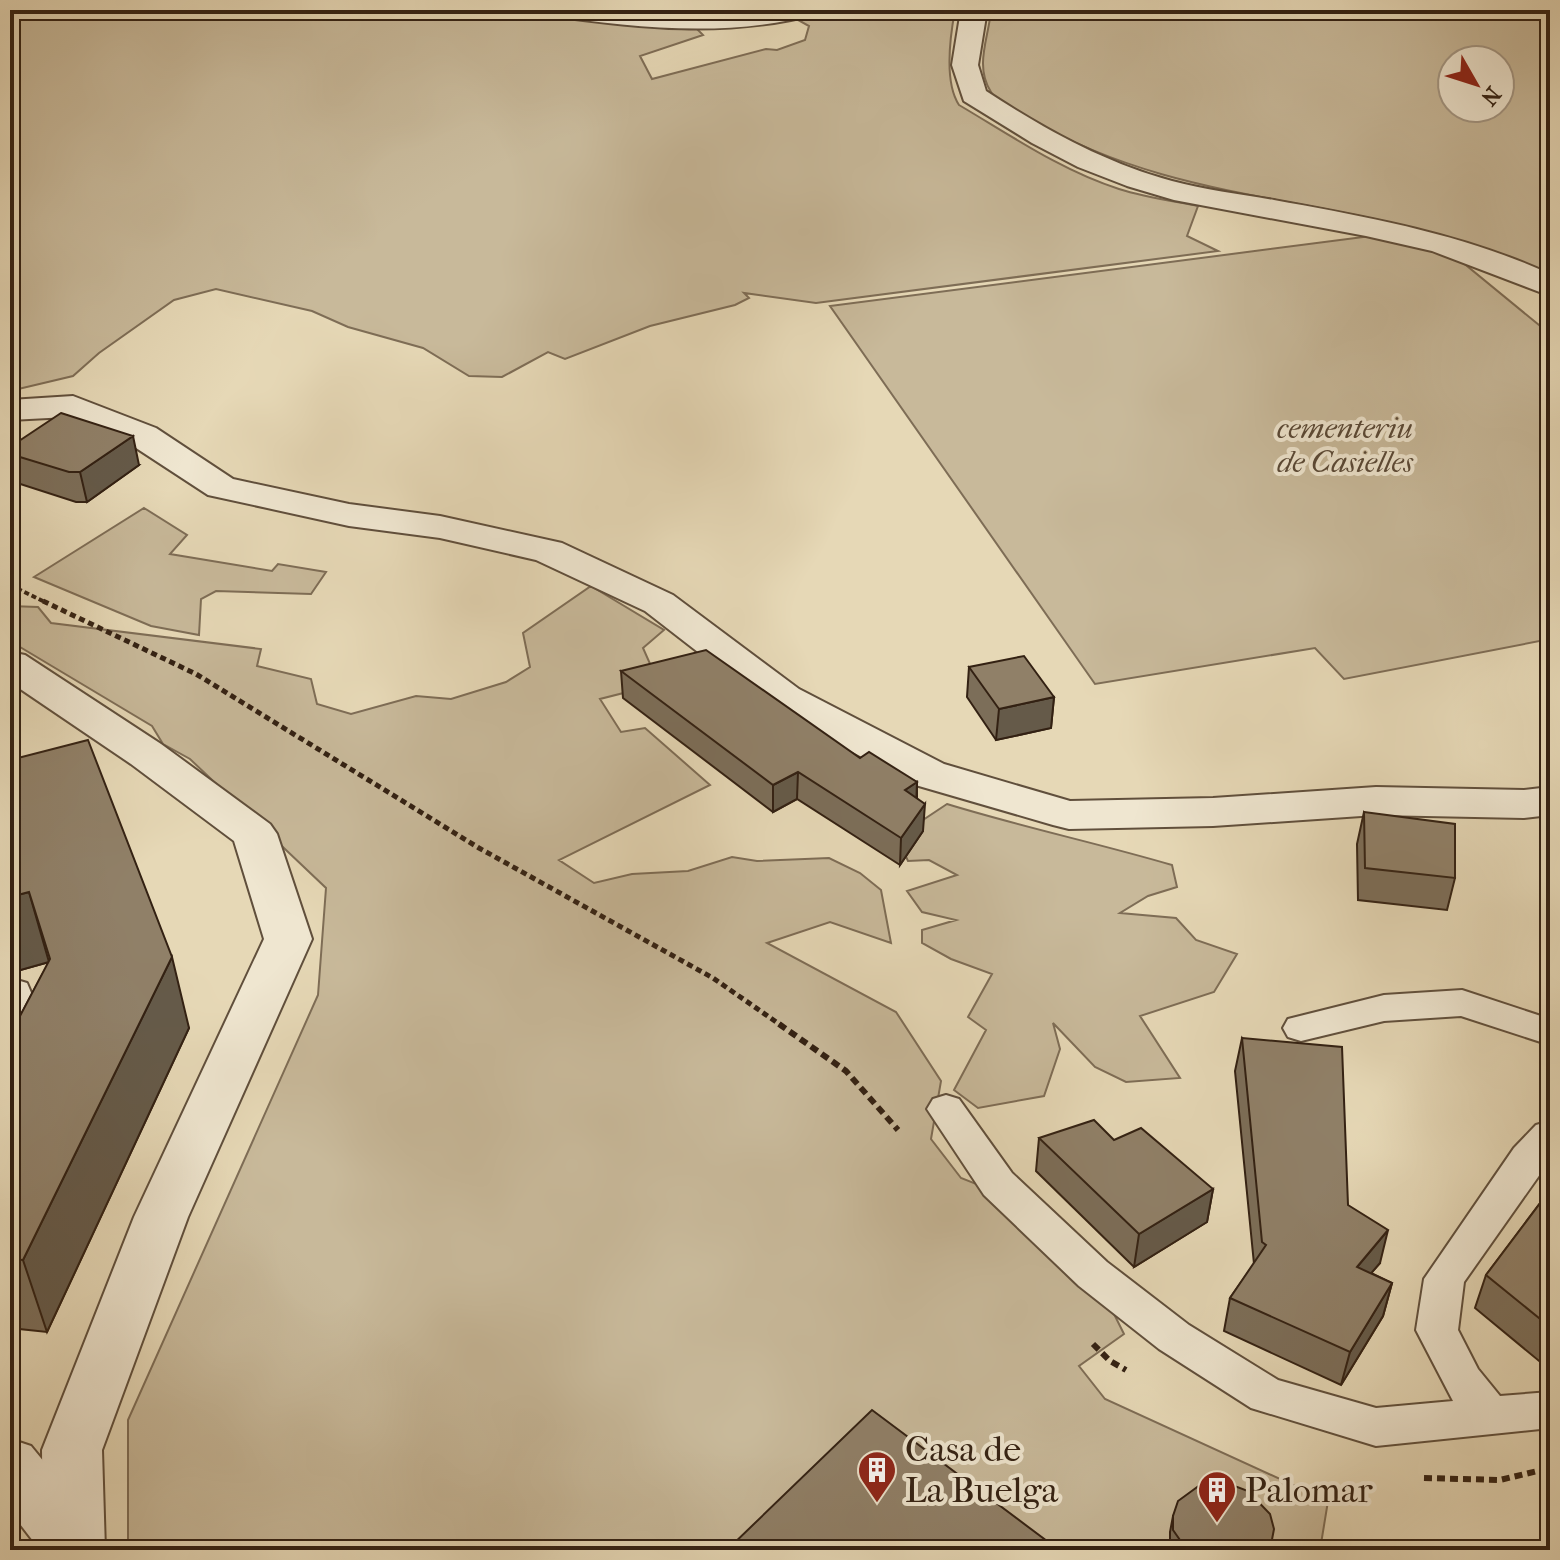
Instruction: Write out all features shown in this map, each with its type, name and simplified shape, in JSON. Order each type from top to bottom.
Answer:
[{"type":"street","points":[[974,10],[965,65],[974,95],[1035,135],[1097,166],[1164,189],[1313,216],[1445,245],[1550,286]]},
{"type":"street","points":[[10,410],[73,406],[143,436],[221,487],[349,515],[440,527],[548,551],[659,603],[784,698],[928,774],[1069,815],[1213,812],[1376,801],[1524,804],[1550,801]]},
{"type":"street","points":[[10,664],[146,754],[254,834],[288,939],[161,1217],[72,1450],[74,1547]]},
{"type":"street","points":[[10,995],[23,1033],[10,1058]]},
{"type":"street","points":[[10,1465],[74,1547]]},
{"type":"lane","points":[[545,10],[707,24],[764,19],[811,10]]},
{"type":"lane","points":[[1301,1028],[1384,1008],[1462,1003],[1550,1032]]},
{"type":"lane","points":[[946,1109],[998,1184],[1093,1274],[1174,1337],[1266,1395],[1376,1427],[1550,1410]]},
{"type":"lane","points":[[1490,1416],[1463,1382],[1437,1330],[1444,1279],[1528,1158],[1550,1135]]},
{"type":"path","points":[[10,585],[196,674],[479,848],[713,978],[846,1071],[908,1140]]},
{"type":"path","points":[[1091,1342],[1110,1361],[1137,1376]]},
{"type":"path","points":[[1422,1478],[1500,1480],[1550,1468]]},
{"type":"green space","points":[[10,10],[519,10],[573,19],[696,28],[703,35],[640,56],[652,79],[766,49],[777,50],[805,40],[809,26],[798,20],[828,10],[955,10],[950,72],[959,105],[1037,152],[1098,181],[1138,194],[1198,206],[1187,236],[1218,251],[816,303],[744,293],[749,298],[735,305],[650,326],[565,359],[548,352],[502,377],[469,376],[423,348],[348,327],[312,311],[216,289],[174,300],[99,353],[73,376],[10,391]]},
{"type":"green space","points":[[598,10],[792,10],[720,18]]},
{"type":"green space","points":[[991,10],[1550,10],[1550,275],[1431,233],[1218,188],[1124,162],[1077,143],[999,101],[986,82],[984,51]]},
{"type":"green space","name":"cementeriu de Casielles","points":[[1371,236],[1456,257],[1550,334],[1550,639],[1344,679],[1315,648],[1095,684],[830,306]]},
{"type":"green space","points":[[144,508],[187,535],[170,554],[272,571],[278,564],[326,572],[311,594],[216,591],[201,599],[199,635],[151,626],[34,577]]},
{"type":"green space","points":[[591,586],[664,630],[643,648],[659,684],[600,699],[621,732],[645,728],[710,785],[559,860],[594,883],[632,874],[688,871],[732,857],[757,861],[829,858],[860,873],[881,890],[891,943],[830,922],[767,943],[896,1012],[941,1081],[931,1139],[961,1178],[989,1189],[1109,1304],[1124,1334],[1079,1366],[1105,1399],[1328,1501],[1320,1550],[128,1550],[128,1420],[318,995],[326,888],[190,759],[163,744],[152,726],[10,641],[10,606],[38,607],[51,623],[261,649],[257,666],[311,679],[317,704],[351,714],[416,696],[451,699],[506,682],[530,667],[523,633]]},
{"type":"green space","points":[[947,804],[1172,865],[1177,887],[1148,896],[1120,913],[1176,918],[1196,940],[1237,954],[1214,992],[1140,1016],[1180,1078],[1126,1082],[1095,1067],[1053,1023],[1060,1049],[1044,1096],[978,1108],[954,1090],[986,1030],[968,1017],[992,974],[951,959],[922,943],[922,930],[956,920],[922,912],[907,891],[957,875],[929,860],[908,861],[900,844],[905,832]]},
{"type":"building","points":[[61,413],[133,436],[80,472],[69,472],[10,454],[10,447]]},
{"type":"building","points":[[706,650],[860,758],[869,752],[917,782],[905,790],[925,804],[901,838],[798,772],[773,785],[621,671]]},
{"type":"building","points":[[1024,656],[1054,697],[999,709],[969,667]]},
{"type":"building","points":[[88,740],[172,957],[23,1260],[10,1259],[10,1035],[50,959],[29,892],[10,897],[10,760]]},
{"type":"building","points":[[1364,812],[1455,824],[1455,878],[1365,868]]},
{"type":"building","points":[[1242,1038],[1342,1047],[1348,1205],[1388,1230],[1357,1267],[1392,1283],[1350,1352],[1230,1298],[1266,1245],[1262,1242]]},
{"type":"building","points":[[1094,1120],[1114,1140],[1141,1128],[1213,1189],[1139,1234],[1039,1138]]},
{"type":"building","points":[[1550,1190],[1550,1327],[1486,1275]]},
{"type":"building","points":[[872,1410],[1059,1550],[727,1550]]},
{"type":"building","name":"Palomar","points":[[1200,1485],[1232,1485],[1248,1491],[1270,1514],[1274,1529],[1270,1550],[1187,1550],[1173,1530],[1173,1516],[1178,1501]]},
{"type":"place","name":"Casa de La Buelga","points":[[877,1504]]},
{"type":"place","name":"Palomar","points":[[1217,1524]]}]
